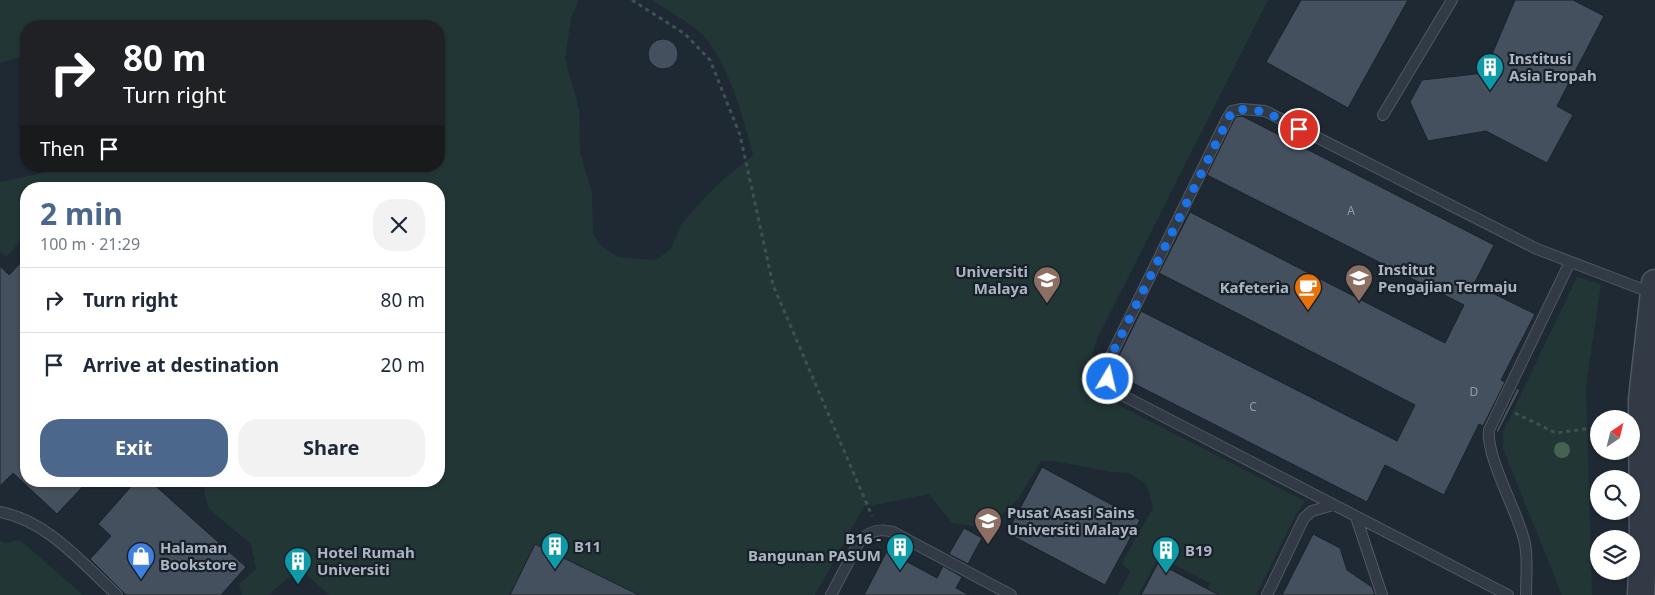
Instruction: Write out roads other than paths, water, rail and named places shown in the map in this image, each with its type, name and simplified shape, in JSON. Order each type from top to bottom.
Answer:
[{"type":"street","points":[[1641,595],[1648,467],[1642,399],[1654,288]]},
{"type":"lane","points":[[1383,115],[1452,0]]},
{"type":"lane","points":[[1508,595],[1120,394],[1112,388],[1108,379],[1109,360],[1232,111],[1242,109],[1265,111],[1538,249],[1570,262],[1654,288]]},
{"type":"lane","points":[[1526,595],[1525,545],[1495,459],[1489,436],[1491,424],[1570,262]]},
{"type":"lane","points":[[1267,595],[1304,518],[1312,511],[1333,505]]},
{"type":"lane","points":[[0,512],[10,514],[49,532],[117,595]]},
{"type":"lane","points":[[1356,517],[1382,595]]},
{"type":"lane","points":[[830,595],[859,542],[866,535],[878,530],[893,532],[1010,595]]},
{"type":"place","name":"Institusi Asia Eropah","points":[[1490,91]]},
{"type":"place","name":"Institut Pengajian Termaju","points":[[1359,302]]},
{"type":"place","name":"Universiti Malaya","points":[[1047,304]]},
{"type":"place","name":"Kafeteria","points":[[1308,311]]},
{"type":"place","name":"Pusat Asasi Sains Universiti Malaya","points":[[988,545]]},
{"type":"place","name":"B11","points":[[555,570]]},
{"type":"place","name":"B16 - Bangunan PASUM","points":[[900,571]]},
{"type":"place","name":"B19","points":[[1166,574]]},
{"type":"place","name":"Halaman Bookstore","points":[[141,580]]},
{"type":"place","name":"Hotel Rumah Universiti","points":[[298,585]]}]
